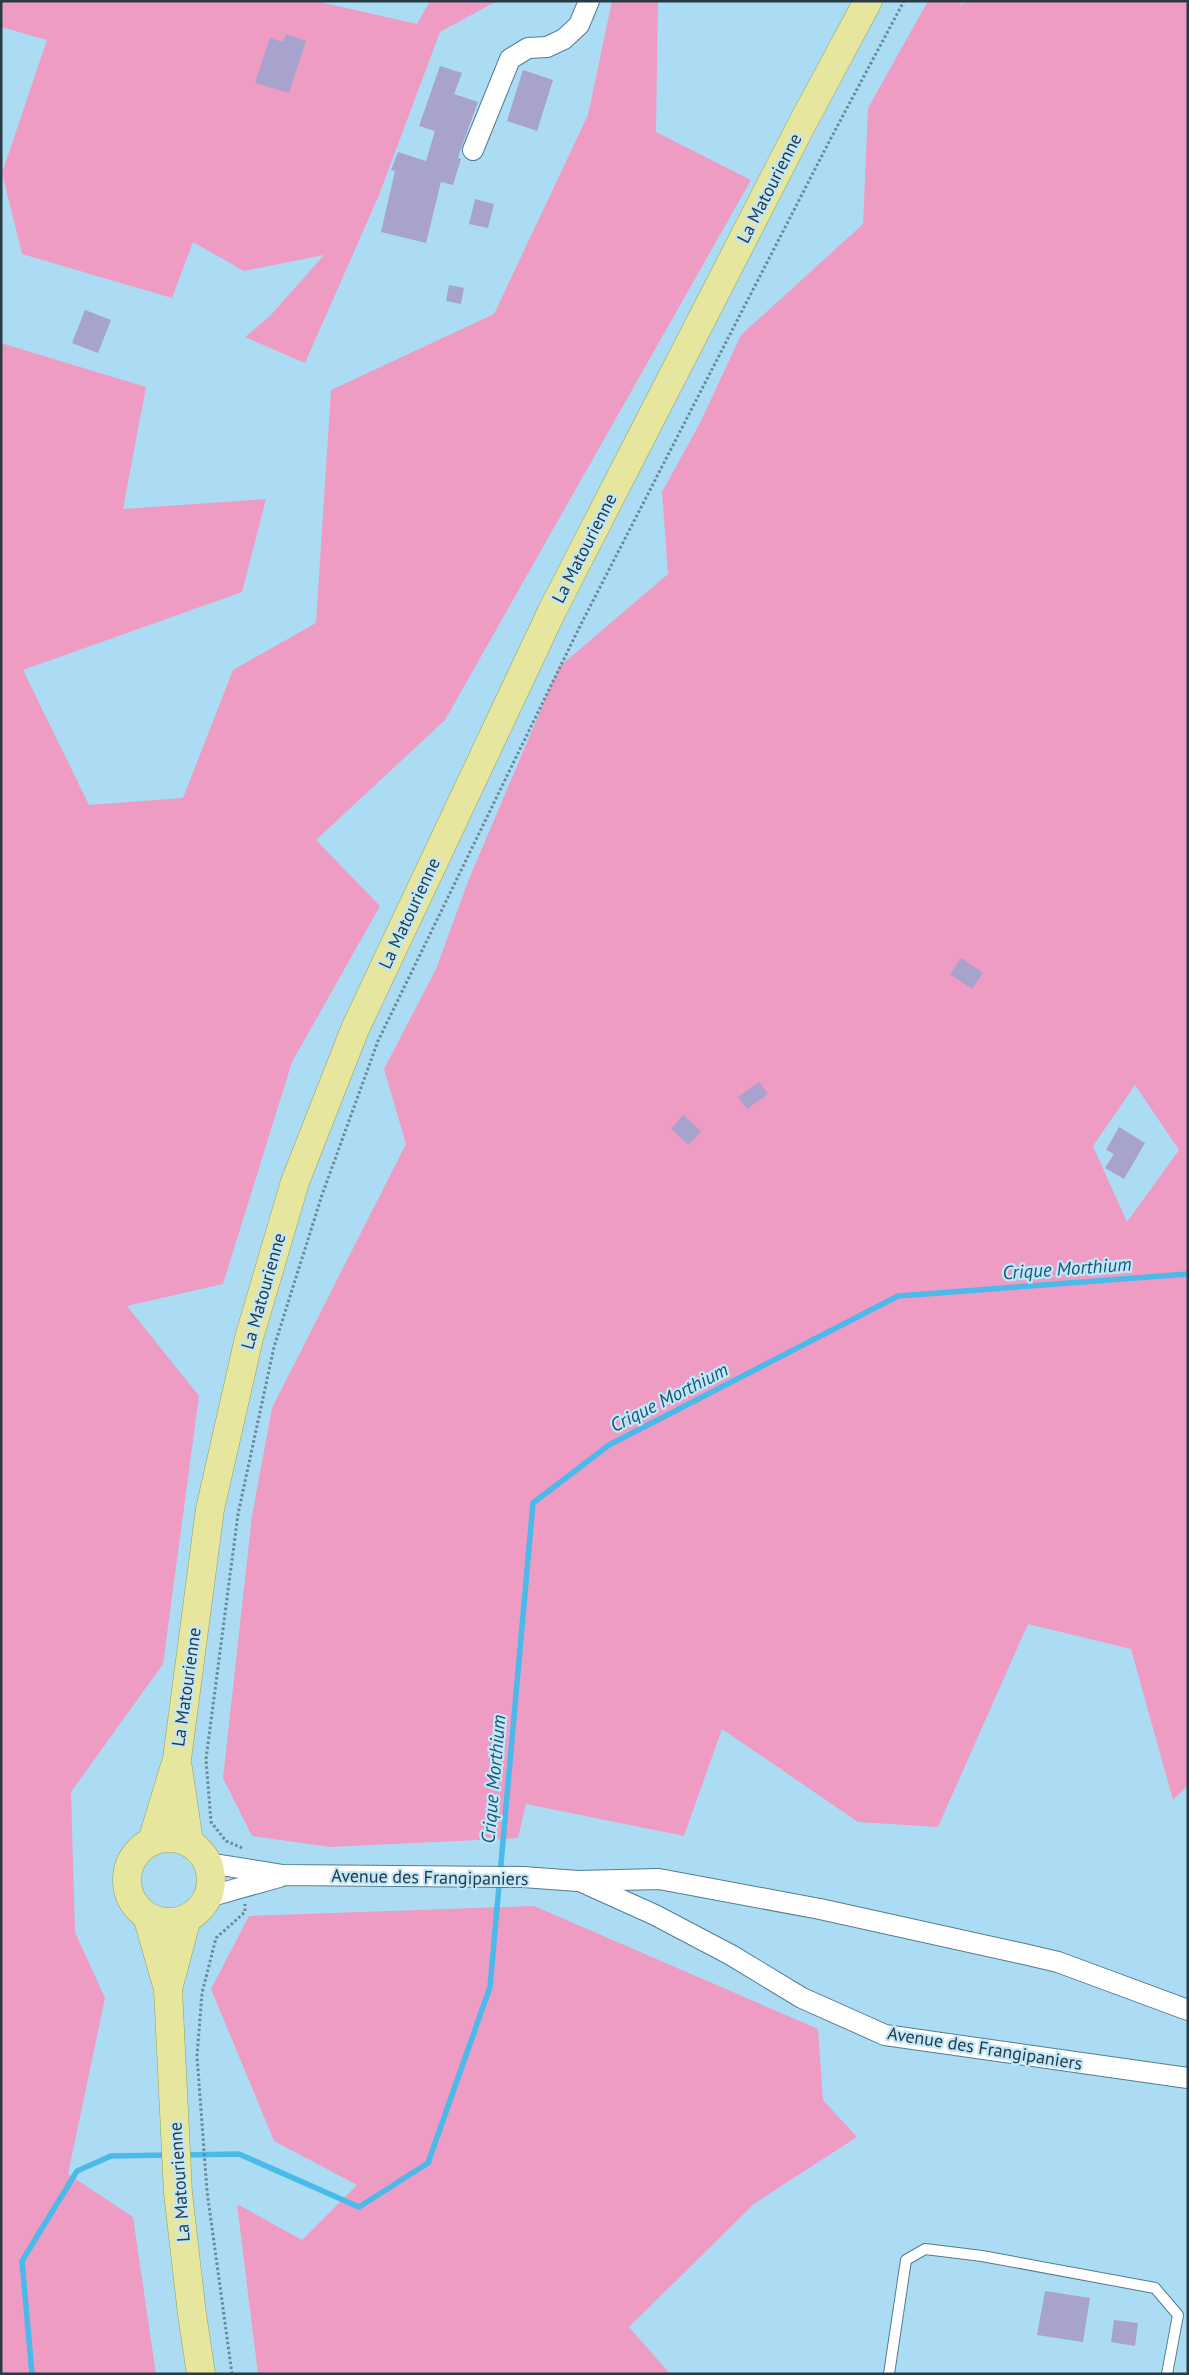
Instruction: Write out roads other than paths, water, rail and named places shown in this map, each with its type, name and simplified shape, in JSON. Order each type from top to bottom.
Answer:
[{"type":"main road","name":"La Matourienne","points":[[802,124],[833,37],[851,1]]},
{"type":"main road","name":"La Matourienne","points":[[152,1841],[177,1759],[210,1509],[249,1338],[295,1182],[359,1020],[552,611],[802,124],[868,1]]},
{"type":"main road","name":"La Matourienne","points":[[177,1759],[189,1842]]},
{"type":"main road","points":[[177,1838],[189,1842],[200,1851],[208,1863],[211,1880],[208,1897],[200,1909],[187,1918],[174,1922],[160,1921],[147,1916],[137,1908],[130,1897],[127,1884],[128,1870],[132,1858],[141,1848],[152,1841],[177,1838]]},
{"type":"main road","name":"La Matourienne","points":[[147,1916],[168,1989],[178,2193],[192,2314],[202,2374]]},
{"type":"main road","name":"La Matourienne","points":[[168,1989],[187,1918]]},
{"type":"street","points":[[473,150],[510,58],[528,48],[547,47],[564,39],[579,25],[589,1]]},
{"type":"street","name":"Avenue des Frangipaniers","points":[[208,1863],[246,1878]]},
{"type":"street","name":"Avenue des Frangipaniers","points":[[208,1897],[246,1878],[283,1875],[523,1876],[578,1881],[658,1879],[820,1909],[1058,1962],[1188,2010]]},
{"type":"street","name":"Avenue des Frangipaniers","points":[[578,1881],[655,1915],[731,1955],[802,1998],[885,2035],[1188,2078]]},
{"type":"lane","points":[[889,2374],[906,2260],[925,2249],[982,2256],[1155,2288],[1178,2316],[1167,2374]]},
{"type":"waterway","name":"Crique Morthium","points":[[183,2155],[239,2154],[359,2207],[428,2163],[490,1987],[533,1503],[609,1445],[898,1296],[1188,1274]]},
{"type":"waterway","name":"Crique Morthium","points":[[32,2374],[22,2261],[77,2171],[111,2156],[168,2155]]}]
